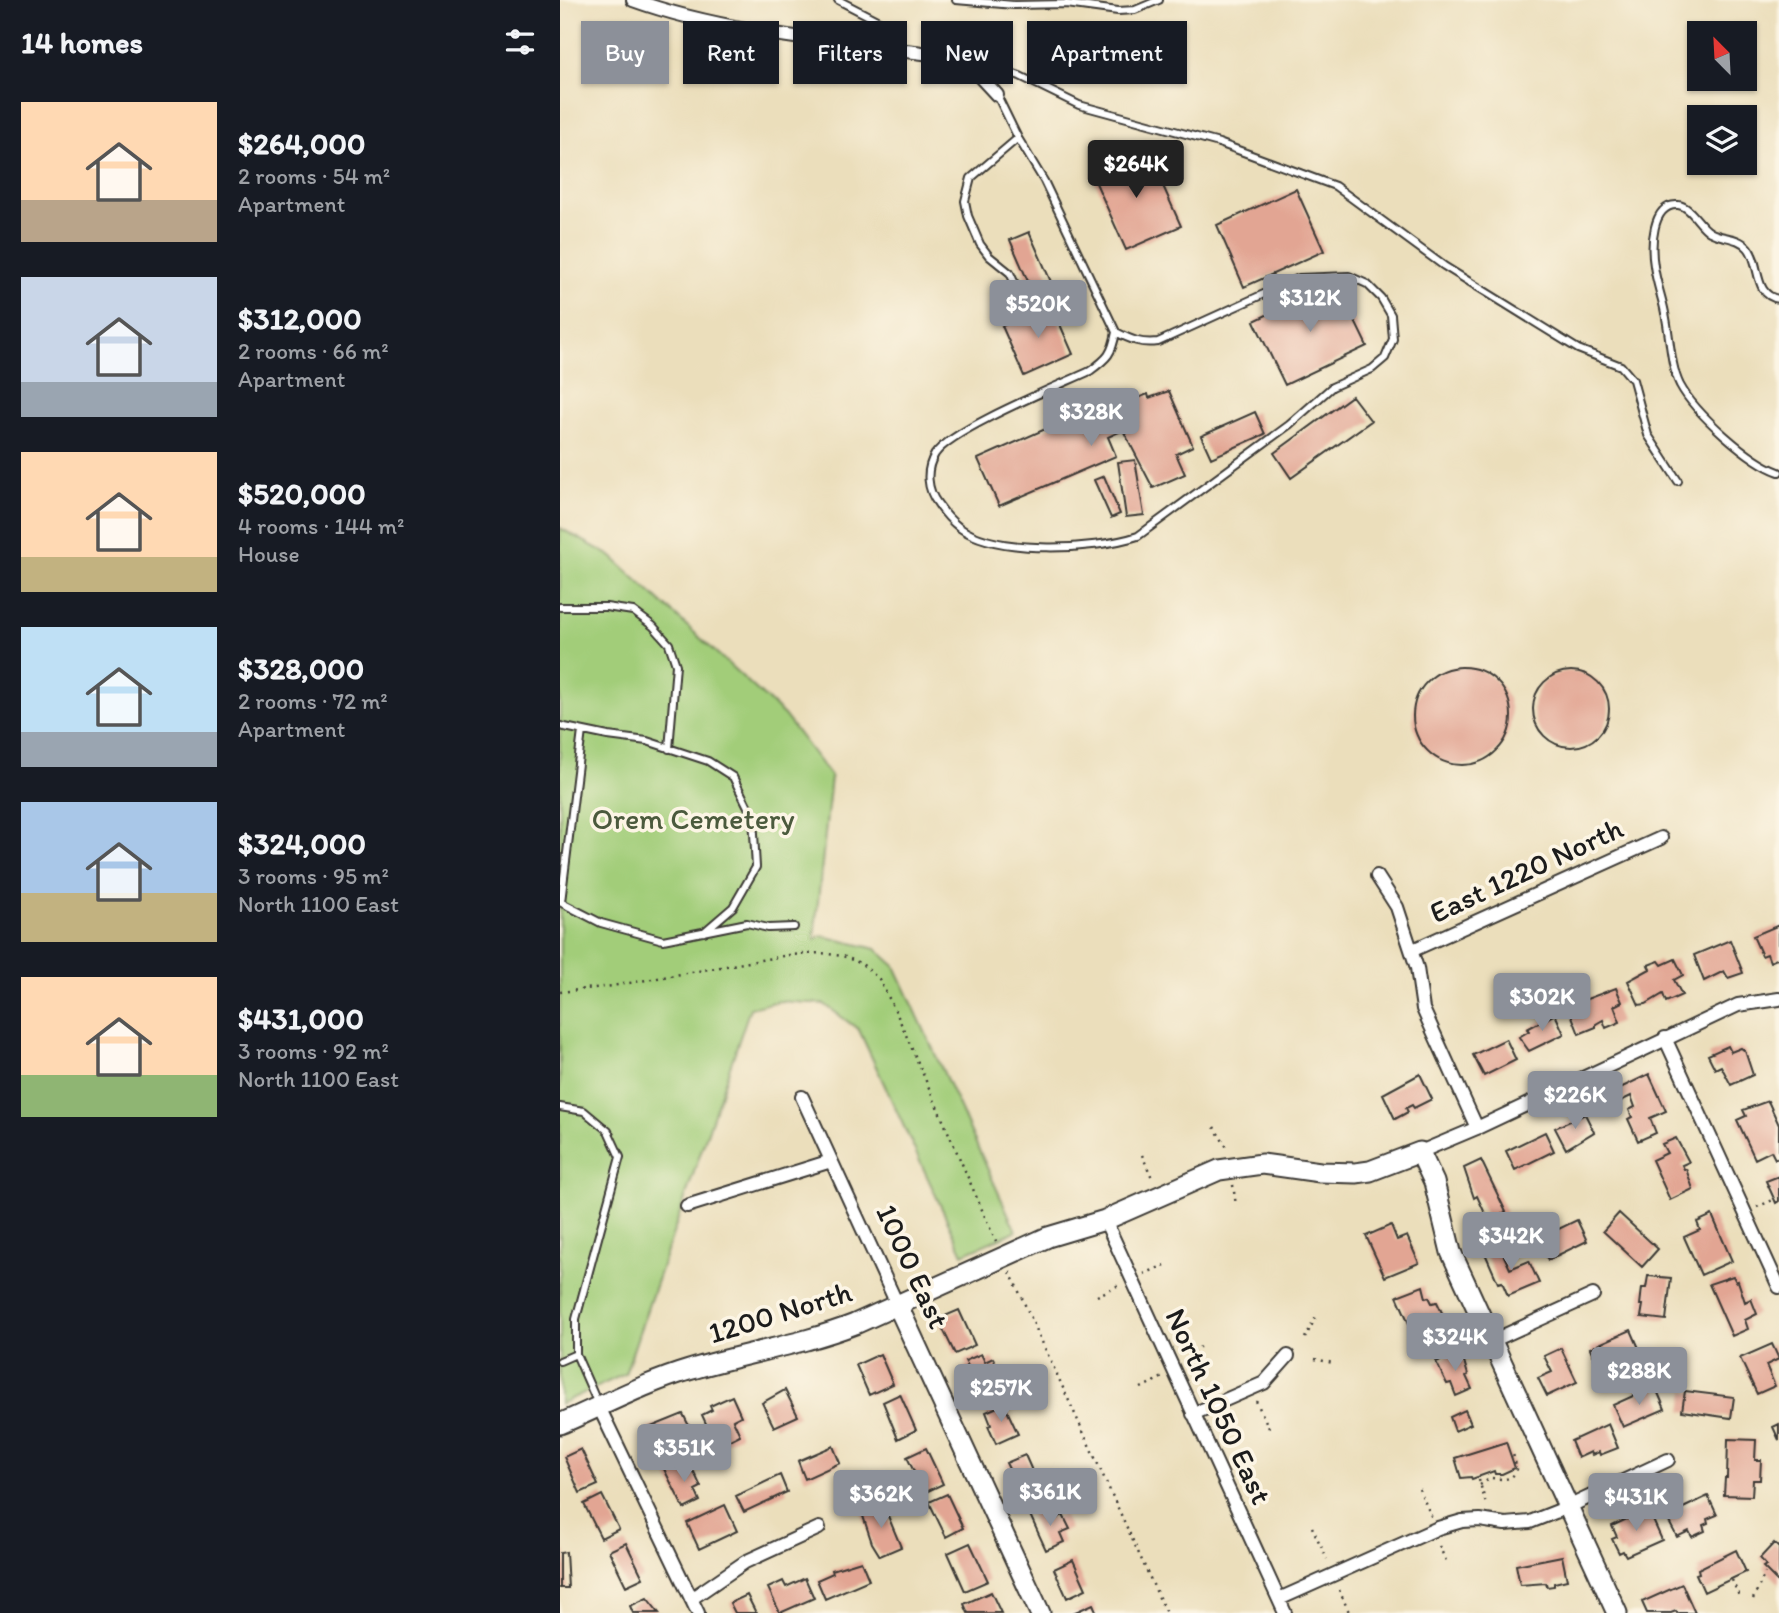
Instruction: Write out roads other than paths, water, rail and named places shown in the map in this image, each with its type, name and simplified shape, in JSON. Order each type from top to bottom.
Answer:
[{"type":"street","points":[[633,0],[734,27],[793,35]]},
{"type":"street","points":[[987,84],[997,95]]},
{"type":"street","name":"East 1220 North","points":[[1413,950],[1661,838]]},
{"type":"street","points":[[1377,876],[1397,907],[1413,950],[1423,1009],[1478,1128]]},
{"type":"street","points":[[1617,1613],[1451,1252],[1434,1182],[1420,1152],[1478,1128],[1738,1005],[1779,999]]},
{"type":"street","points":[[1665,1038],[1775,1268],[1779,1287]]},
{"type":"street","name":"1000 East","points":[[802,1097],[1040,1613]]},
{"type":"street","name":"1200 North","points":[[560,1424],[687,1370],[826,1335],[1011,1258],[1048,1237],[1105,1220],[1207,1174],[1236,1166],[1262,1164],[1320,1172],[1356,1173],[1370,1171],[1420,1152]]},
{"type":"street","points":[[687,1206],[831,1161]]},
{"type":"street","name":"North 1050 East","points":[[1105,1220],[1285,1613]]},
{"type":"street","points":[[1492,1341],[1593,1295]]},
{"type":"street","points":[[1193,1414],[1264,1383],[1289,1356]]},
{"type":"street","points":[[599,1407],[698,1613]]},
{"type":"street","points":[[1279,1600],[1452,1523],[1480,1520],[1519,1524],[1530,1522],[1668,1460]]},
{"type":"street","points":[[691,1599],[745,1562],[818,1528]]},
{"type":"lane","points":[[838,0],[879,21]]},
{"type":"lane","points":[[956,0],[1013,5],[1066,4],[1118,11],[1135,10],[1158,0]]},
{"type":"lane","points":[[1013,74],[1079,105],[1219,144],[1335,186],[1444,266],[1578,349],[1621,366],[1633,380],[1648,435],[1678,481]]},
{"type":"lane","points":[[997,95],[1018,138],[1044,181],[1116,332],[1131,340],[1158,342],[1299,278],[1349,276],[1367,284],[1381,298],[1391,315],[1393,340],[1385,358],[1372,369],[1332,387],[1289,425],[1138,536],[1119,542],[1028,547],[989,540],[961,529],[947,516],[932,495],[928,484],[935,454],[967,429],[1090,371],[1105,361],[1112,350],[1116,332]]},
{"type":"lane","points":[[1018,138],[971,178],[965,201],[968,216],[981,244],[989,256],[1010,273],[1021,299]]},
{"type":"lane","points":[[1779,299],[1774,299],[1761,287],[1754,259],[1747,246],[1710,233],[1684,207],[1677,205],[1665,208],[1660,213],[1653,245],[1654,265],[1672,345],[1672,365],[1677,378],[1688,397],[1719,430],[1755,460],[1779,472]]},
{"type":"lane","points":[[560,607],[606,607],[633,611],[653,626],[669,644],[676,665],[669,749]]},
{"type":"lane","points":[[560,726],[582,732],[647,741],[708,761],[733,777],[753,817],[756,867],[733,907],[704,932]]},
{"type":"lane","points":[[582,732],[561,902],[601,923],[663,940],[747,923],[768,928],[794,927]]},
{"type":"lane","points":[[560,1107],[584,1111],[608,1130],[620,1157],[576,1319],[576,1354],[599,1407]]},
{"type":"lane","points":[[560,1360],[576,1354]]},
{"type":"park label","name":"Orem Cemetery","points":[[693,818]]}]
